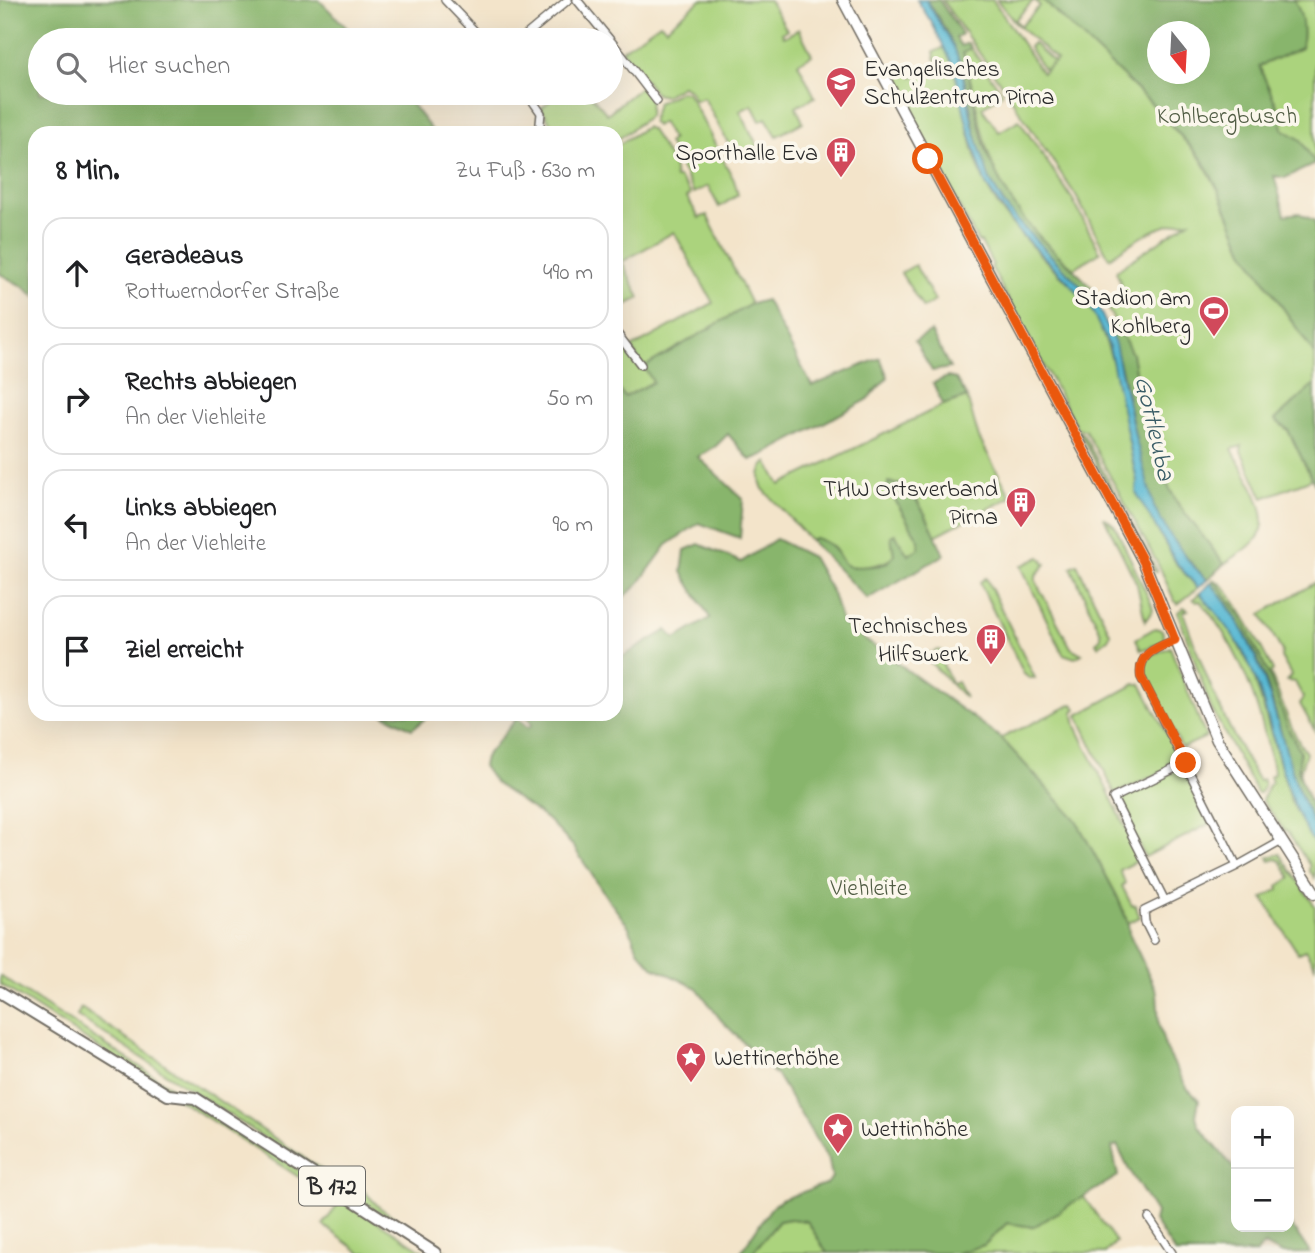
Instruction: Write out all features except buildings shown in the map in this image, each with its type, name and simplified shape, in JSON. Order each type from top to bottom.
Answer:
[{"type":"main road","points":[[843,0],[1144,563],[1217,740],[1315,893]]},
{"type":"main road","name":"B 172","points":[[0,992],[168,1095],[195,1097],[435,1253]]},
{"type":"street","points":[[445,0],[472,28]]},
{"type":"street","points":[[534,28],[568,0]]},
{"type":"street","points":[[577,0],[600,28]]},
{"type":"street","points":[[623,58],[657,101]]},
{"type":"street","points":[[535,105],[541,113],[540,126]]},
{"type":"street","points":[[623,341],[641,365]]},
{"type":"street","points":[[1175,640],[1148,652],[1141,662],[1142,679],[1237,866]]},
{"type":"street","points":[[1165,901],[1113,798],[1186,763]]},
{"type":"street","points":[[1154,940],[1145,922],[1144,911],[1280,842]]},
{"type":"street","points":[[1149,1218],[1172,1253]]},
{"type":"green space","points":[[0,0],[319,0],[347,28],[28,28],[28,105],[412,105],[429,126],[28,126],[28,291],[0,274]]},
{"type":"green space","points":[[701,0],[769,0],[787,30],[782,33],[784,37],[799,29],[812,55],[798,63],[815,97],[796,107],[803,122],[777,136],[766,118],[760,121],[752,105],[740,111],[758,147],[735,156],[704,98],[695,101],[690,90],[682,86],[664,96],[656,94],[623,51],[660,23],[666,28]]},
{"type":"green space","points":[[926,0],[939,0],[962,34],[956,38],[961,46],[968,43],[971,48],[963,53],[985,145],[1002,185],[1036,233],[1092,288],[1088,294],[1033,239],[997,193],[983,163],[958,58],[942,23]]},
{"type":"green space","points":[[942,0],[993,0],[1042,73],[1057,60],[1015,23],[1016,21],[1021,26],[1040,6],[1035,0],[1043,0],[1153,105],[1202,160],[1219,191],[1244,250],[1315,355],[1315,384],[1276,420],[1288,430],[1312,479],[1263,498],[1241,451],[1242,446],[1232,449],[1260,504],[1263,527],[1252,544],[1224,564],[1176,501],[1157,464],[1141,405],[1132,354],[1108,309],[1124,298],[1116,271],[1189,221],[1156,229],[1109,258],[1076,196]]},
{"type":"green space","points":[[997,0],[1034,0],[1014,21]]},
{"type":"green space","name":"Kohlbergbusch","points":[[1043,0],[1294,0],[1302,23],[1301,48],[1259,66],[1280,113],[1283,129],[1301,140],[1315,164],[1285,178],[1274,176],[1285,215],[1299,213],[1315,221],[1315,355],[1244,250],[1202,159],[1153,105]]},
{"type":"green space","points":[[1294,0],[1315,0],[1315,164],[1301,140],[1283,130],[1280,113],[1259,66],[1301,48],[1302,23]]},
{"type":"green space","points":[[1033,43],[1054,62],[1044,70],[1029,47]]},
{"type":"green space","points":[[945,47],[952,63],[979,168],[992,196],[1023,237],[1083,298],[1102,331],[1120,394],[1137,481],[1136,492],[1177,565],[1198,588],[1178,604],[1085,430],[1077,428],[991,267],[993,265],[981,242],[978,242],[891,77],[906,70],[913,77],[937,66],[934,52]]},
{"type":"green space","points":[[971,48],[1002,93],[982,108],[999,132],[1019,120],[1073,200],[1100,252],[1074,268],[1022,217],[994,169],[984,140],[963,52]]},
{"type":"green space","points":[[642,86],[650,97],[649,116],[623,136],[623,126],[553,126],[541,108],[545,105],[599,105],[607,114],[618,105],[623,105],[623,101]]},
{"type":"green space","points":[[681,91],[688,93],[734,180],[738,195],[719,207],[708,186],[694,193],[668,143],[672,139],[662,122],[656,126],[652,121],[657,103]]},
{"type":"green space","points":[[646,127],[651,130],[673,164],[675,178],[679,178],[691,194],[687,197],[699,218],[707,215],[751,304],[644,367],[631,348],[713,303],[674,232],[623,261],[623,142]]},
{"type":"green space","points":[[623,264],[640,298],[623,306]]},
{"type":"green space","points":[[915,265],[935,301],[923,308],[901,273]]},
{"type":"green space","points":[[766,300],[812,386],[880,358],[888,377],[867,400],[763,455],[750,460],[728,434],[716,446],[698,457],[743,499],[740,538],[699,523],[667,545],[636,587],[623,597],[623,395],[625,397],[653,382],[644,367],[751,304]]},
{"type":"green space","points":[[1116,322],[1132,354],[1141,405],[1157,464],[1176,501],[1224,564],[1207,580],[1170,535],[1153,505],[1140,460],[1121,369],[1107,326]]},
{"type":"green space","points":[[931,332],[950,368],[932,371],[915,341]]},
{"type":"green space","points":[[623,344],[642,369],[644,367],[654,382],[625,398]]},
{"type":"green space","points":[[947,377],[956,379],[967,397],[943,405],[933,383]]},
{"type":"green space","points":[[1315,384],[1315,485],[1288,430],[1275,420]]},
{"type":"green space","points":[[967,397],[979,438],[1011,497],[935,536],[916,498],[899,484],[888,488],[919,540],[919,548],[908,556],[895,534],[891,536],[895,555],[891,559],[871,566],[845,565],[833,546],[815,538],[810,540],[763,489],[760,475],[767,462],[780,485],[943,405]]},
{"type":"green space","points":[[1079,432],[1083,434],[1157,571],[1155,572],[1148,560]]},
{"type":"green space","points":[[888,482],[909,492],[917,501],[944,555],[867,599],[810,540],[815,538],[828,543],[850,567],[878,565],[889,561],[894,555],[891,536],[895,534],[908,555],[919,548],[919,540],[888,488]]},
{"type":"green space","points":[[1104,517],[1115,526],[1151,603],[1153,610],[1145,621],[1137,584]]},
{"type":"green space","name":"Viehleite","points":[[776,539],[812,557],[833,594],[842,623],[1001,738],[1076,820],[1117,896],[1128,923],[1129,933],[1157,992],[1159,1025],[1165,1047],[1187,1088],[1199,1100],[1196,1116],[1199,1126],[1231,1165],[1231,1232],[1294,1232],[1294,1229],[1310,1253],[1281,1253],[1264,1245],[1256,1253],[1175,1253],[1154,1221],[1156,1213],[1117,1145],[1112,1147],[1118,1176],[1033,1227],[1007,1223],[984,1245],[957,1253],[827,1253],[807,1221],[790,1219],[779,1221],[752,1253],[740,1253],[771,1208],[781,1200],[828,1183],[832,1177],[829,1161],[778,1077],[721,1020],[697,988],[653,967],[638,950],[629,927],[573,846],[548,820],[495,783],[483,766],[485,757],[515,721],[520,721],[528,728],[532,725],[530,721],[623,721],[623,656],[667,630],[675,639],[710,618],[682,572],[685,550],[699,544],[741,562]]},
{"type":"green space","points":[[1040,557],[1046,564],[1036,575],[1036,582],[1071,648],[1082,654],[1075,658],[1063,654],[1021,566]]},
{"type":"green space","points":[[1077,564],[1110,633],[1109,638],[1098,646],[1096,643],[1101,633],[1071,567]]},
{"type":"green space","points":[[986,578],[1035,678],[1024,674],[981,585],[980,582]]},
{"type":"green space","points":[[1214,580],[1221,584],[1238,606],[1273,671],[1270,673],[1286,714],[1306,753],[1301,779],[1298,748],[1257,651],[1239,615]]},
{"type":"green space","points":[[1214,580],[1241,616],[1300,751],[1298,772],[1315,815],[1315,829],[1294,781],[1271,696],[1254,651],[1239,622],[1211,583]]},
{"type":"green space","points":[[1315,583],[1315,731],[1300,704],[1303,697],[1295,682],[1287,681],[1291,675],[1281,657],[1282,651],[1261,614]]},
{"type":"green space","points":[[1200,593],[1229,628],[1252,670],[1291,801],[1315,845],[1315,878],[1287,831],[1262,800],[1272,783],[1270,776],[1274,774],[1263,727],[1248,682],[1228,640],[1200,601],[1193,599]]},
{"type":"green space","points":[[1184,607],[1188,610],[1183,612],[1216,699],[1259,781],[1263,779],[1264,786],[1260,793],[1257,793],[1211,708],[1178,612]]},
{"type":"green space","points":[[1155,628],[1162,630],[1165,640],[1141,650],[1136,639]]},
{"type":"green space","points":[[1170,647],[1206,737],[1182,748],[1144,675],[1144,663],[1149,656]]},
{"type":"green space","points":[[940,650],[944,654],[939,657],[952,684],[957,682],[965,698],[928,660],[930,653],[933,658],[937,656],[934,651]]},
{"type":"green space","points":[[1135,684],[1141,684],[1182,763],[1117,793],[1114,792],[1078,715]]},
{"type":"green space","points":[[1073,704],[1076,709],[1073,711],[1076,726],[1141,859],[1120,870],[1125,883],[1122,886],[1140,917],[1128,923],[1117,896],[1076,820],[1001,738]]},
{"type":"green space","points":[[397,721],[422,721],[412,729]]},
{"type":"green space","points":[[1183,767],[1211,823],[1145,857],[1119,806],[1120,797]]},
{"type":"green space","points":[[1280,854],[1315,906],[1315,966],[1305,950],[1298,953],[1263,898],[1291,878],[1281,861],[1270,861],[1268,857]]},
{"type":"green space","points":[[0,976],[426,1253],[361,1253],[323,1225],[339,1203],[0,984]]},
{"type":"green space","points":[[81,1008],[346,1186],[363,1190],[379,1207],[449,1253],[442,1253],[77,1016]]},
{"type":"green space","points":[[1083,1196],[1116,1242],[1105,1253],[957,1253],[984,1245],[1007,1223],[1033,1227]]},
{"type":"green space","points":[[779,1221],[807,1221],[827,1253],[752,1253]]},
{"type":"water","points":[[917,0],[926,0],[954,47],[989,178],[1003,203],[1096,302],[1115,344],[1154,507],[1191,564],[1207,580],[1198,588],[1178,565],[1136,493],[1137,481],[1109,346],[1091,309],[1068,281],[1018,231],[986,185],[968,128],[954,67]]},
{"type":"water","points":[[1211,583],[1243,630],[1264,679],[1296,784],[1315,829],[1315,845],[1293,803],[1259,690],[1246,657],[1200,593]]},
{"type":"place","name":"Evangelisches Schulzentrum Pirna","points":[[841,109]]},
{"type":"place","name":"Sporthalle Eva","points":[[841,179]]},
{"type":"place","name":"Stadion am Kohlberg","points":[[1214,338]]},
{"type":"place","name":"THW Ortsverband Pirna","points":[[1021,529]]},
{"type":"place","name":"Technisches Hilfswerk","points":[[991,666]]},
{"type":"place","name":"Wettinerhöhe","points":[[691,1084]]},
{"type":"place","name":"Wettinhöhe","points":[[838,1155]]},
{"type":"route","points":[[928,159],[1144,563],[1175,640],[1148,652],[1141,662],[1141,677],[1186,763]]},
{"type":"water label","name":"Gottleuba","points":[[1156,428]]}]
